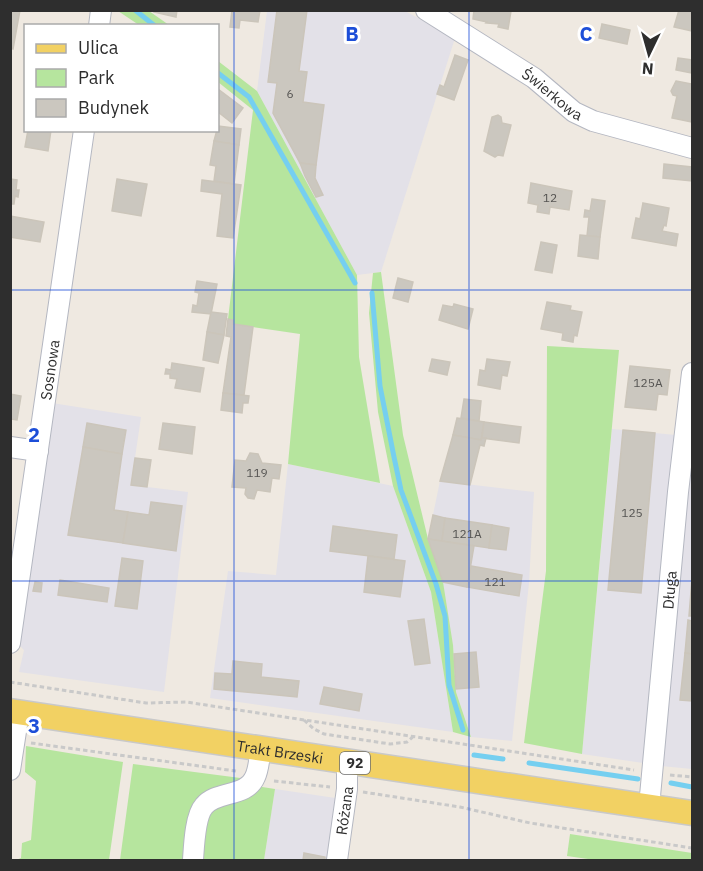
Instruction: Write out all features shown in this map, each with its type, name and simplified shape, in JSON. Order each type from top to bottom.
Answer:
[{"type":"main road","name":"Trakt Brzeski","points":[[15,711],[693,813]]},
{"type":"street","name":"Świerkowa","points":[[426,10],[534,78],[574,112],[593,121],[693,148]]},
{"type":"street","name":"Sosnowa","points":[[10,643],[84,132]]},
{"type":"street","name":"Długa","points":[[649,807],[678,492],[693,373]]},
{"type":"street","points":[[10,447],[38,451]]},
{"type":"street","points":[[10,770],[15,711]]},
{"type":"street","points":[[192,861],[199,813],[204,805],[214,797],[244,789],[255,778],[261,749]]},
{"type":"street","name":"Różana","points":[[338,861],[347,789],[347,762]]},
{"type":"path","points":[[10,682],[146,703],[186,702],[652,773],[693,777]]},
{"type":"path","points":[[304,720],[324,734],[390,744],[407,742],[414,736]]},
{"type":"shaded area","points":[[267,11],[405,11],[455,38],[381,272],[357,275],[257,91]]},
{"type":"shaded area","points":[[52,403],[141,417],[131,485],[188,492],[164,692],[19,672],[24,650],[17,643]]},
{"type":"shaded area","points":[[612,429],[676,435],[643,763],[582,754]]},
{"type":"shaded area","points":[[692,451],[692,769],[661,766]]},
{"type":"shaded area","points":[[288,464],[393,486],[431,592],[453,732],[210,698],[228,571],[276,575]]},
{"type":"shaded area","points":[[440,481],[534,492],[529,583],[512,741],[471,737],[456,692],[453,645],[428,539]]},
{"type":"shaded area","points":[[275,789],[342,799],[333,860],[264,860]]},
{"type":"green space","points":[[118,11],[149,11],[168,24],[138,24]]},
{"type":"green space","points":[[219,62],[257,91],[357,275],[359,357],[380,483],[288,464],[300,334],[233,324],[233,320],[228,319],[253,110],[219,83]]},
{"type":"green space","points":[[381,272],[403,435],[428,539],[443,582],[453,645],[456,692],[471,737],[453,732],[431,592],[393,486],[378,412],[369,313],[373,273]]},
{"type":"green space","points":[[547,346],[619,350],[582,754],[524,743],[546,571]]},
{"type":"green space","points":[[26,746],[123,762],[109,860],[16,860],[21,858],[22,843],[31,840],[36,781],[25,772]]},
{"type":"green space","points":[[133,764],[248,779],[223,790],[186,860],[120,860]]},
{"type":"green space","points":[[256,786],[275,789],[264,860],[201,860],[208,810]]},
{"type":"green space","points":[[570,834],[692,853],[692,860],[595,860],[567,856]]},
{"type":"building","points":[[10,10],[20,10],[13,49],[10,48]]},
{"type":"building","points":[[155,10],[177,10],[176,17],[154,12]]},
{"type":"building","points":[[232,10],[260,10],[258,22],[240,20],[239,28],[230,27]]},
{"type":"building","points":[[277,10],[307,10],[299,71],[307,72],[303,102],[324,105],[316,165],[300,163],[273,113],[277,83],[268,82]]},
{"type":"building","points":[[474,10],[511,11],[508,29],[498,27],[499,24],[473,19]]},
{"type":"building","points":[[679,10],[692,10],[692,31],[674,27]]},
{"type":"building","points":[[602,24],[630,30],[627,44],[599,38]]},
{"type":"building","points":[[455,55],[468,60],[454,100],[437,94],[440,85],[444,87]]},
{"type":"building","points":[[678,58],[692,60],[692,73],[676,70]]},
{"type":"building","points":[[676,81],[692,84],[692,122],[672,118],[677,96],[671,91]]},
{"type":"building","points":[[219,90],[243,108],[232,123],[219,113]]},
{"type":"building","points":[[498,115],[502,123],[511,125],[503,156],[495,157],[484,151],[492,117]]},
{"type":"building","points":[[219,126],[241,129],[239,145],[214,141],[216,132],[219,132]]},
{"type":"building","points":[[28,132],[51,132],[48,151],[25,147]]},
{"type":"building","points":[[214,141],[239,145],[234,184],[214,181],[216,166],[210,165]]},
{"type":"building","points":[[300,163],[316,165],[315,178],[323,195],[316,197]]},
{"type":"building","points":[[664,164],[692,167],[692,181],[663,178]]},
{"type":"building","points":[[10,179],[17,180],[16,190],[19,190],[14,204],[10,204]]},
{"type":"building","points":[[117,179],[147,184],[141,216],[112,211]]},
{"type":"building","points":[[202,180],[241,185],[233,238],[217,236],[222,194],[201,191]]},
{"type":"building","points":[[531,183],[572,191],[569,210],[550,207],[549,214],[537,212],[538,205],[528,203]]},
{"type":"building","points":[[592,199],[605,201],[600,237],[587,236],[589,217],[584,217],[585,210],[590,211]]},
{"type":"building","points":[[643,203],[669,208],[666,226],[664,225],[662,231],[678,234],[676,246],[632,238],[636,218],[640,219]]},
{"type":"building","points":[[10,216],[44,222],[40,242],[10,237]]},
{"type":"building","points":[[580,235],[600,237],[598,259],[578,256]]},
{"type":"building","points":[[541,242],[557,245],[552,273],[535,270]]},
{"type":"building","points":[[398,278],[413,282],[408,302],[393,298]]},
{"type":"building","points":[[197,281],[217,284],[211,314],[192,312],[193,305],[197,306],[199,293],[195,292]]},
{"type":"building","points":[[547,302],[571,306],[570,310],[582,312],[577,336],[574,335],[573,342],[562,340],[563,333],[541,329]]},
{"type":"building","points":[[454,304],[473,309],[468,329],[439,320],[443,305],[453,307]]},
{"type":"building","points":[[211,312],[227,314],[224,335],[207,332]]},
{"type":"building","points":[[228,319],[233,320],[233,324],[253,327],[244,395],[223,393],[231,337],[226,336]]},
{"type":"building","points":[[207,332],[224,335],[218,363],[203,360]]},
{"type":"building","points":[[432,359],[450,362],[447,375],[429,371]]},
{"type":"building","points":[[487,359],[510,362],[507,376],[502,375],[500,389],[478,385],[480,370],[485,371]]},
{"type":"building","points":[[172,363],[204,368],[200,392],[175,388],[177,379],[170,378],[170,374],[165,374],[166,369],[171,370]]},
{"type":"building","points":[[630,366],[670,370],[667,395],[658,394],[656,410],[625,407]]},
{"type":"building","points":[[223,393],[249,396],[248,403],[243,403],[242,413],[221,410]]},
{"type":"building","points":[[10,394],[21,396],[17,420],[11,419],[10,421]]},
{"type":"building","points":[[464,399],[481,401],[479,421],[461,418]]},
{"type":"building","points":[[457,418],[484,422],[481,440],[453,435]]},
{"type":"building","points":[[484,422],[521,427],[519,443],[482,438]]},
{"type":"building","points":[[87,423],[126,430],[122,454],[83,447]]},
{"type":"building","points":[[163,423],[195,427],[192,454],[159,449]]},
{"type":"building","points":[[623,430],[655,433],[641,593],[608,590]]},
{"type":"building","points":[[453,435],[481,440],[486,438],[484,446],[480,445],[470,485],[440,481]]},
{"type":"building","points":[[83,447],[122,454],[114,510],[128,512],[123,543],[68,535]]},
{"type":"building","points":[[250,453],[258,454],[262,463],[281,465],[279,479],[272,478],[270,492],[257,490],[254,499],[248,498],[245,494],[246,488],[232,487],[235,460],[246,461]]},
{"type":"building","points":[[135,458],[151,460],[147,487],[131,485]]},
{"type":"building","points":[[151,502],[182,506],[176,551],[123,543],[128,512],[149,515]]},
{"type":"building","points":[[433,515],[445,518],[442,541],[428,539]]},
{"type":"building","points":[[445,518],[492,525],[489,548],[442,541]]},
{"type":"building","points":[[492,525],[509,528],[506,550],[489,548]]},
{"type":"building","points":[[333,526],[397,535],[394,559],[330,551]]},
{"type":"building","points":[[428,539],[474,546],[467,587],[443,582]]},
{"type":"building","points":[[368,556],[405,561],[400,597],[364,592]]},
{"type":"building","points":[[122,558],[143,561],[137,609],[115,606]]},
{"type":"building","points":[[471,566],[522,575],[519,596],[467,587]]},
{"type":"building","points":[[692,579],[692,616],[689,616]]},
{"type":"building","points":[[60,580],[109,588],[107,602],[58,595]]},
{"type":"building","points":[[35,582],[42,583],[41,592],[33,591]]},
{"type":"building","points":[[424,619],[430,663],[415,665],[408,621]]},
{"type":"building","points":[[688,620],[692,621],[692,654],[685,653]]},
{"type":"building","points":[[476,652],[479,687],[456,689],[454,654]]},
{"type":"building","points":[[685,653],[692,654],[692,701],[680,700]]},
{"type":"building","points":[[233,661],[262,664],[261,677],[299,681],[297,697],[214,689],[215,673],[232,674]]},
{"type":"building","points":[[324,687],[362,694],[359,711],[320,704]]},
{"type":"building","points":[[304,853],[325,857],[325,860],[303,860]]},
{"type":"waterway","points":[[135,10],[152,24]]},
{"type":"waterway","points":[[219,74],[249,97],[355,283]]},
{"type":"waterway","points":[[372,293],[380,386],[394,457],[401,490],[436,584],[445,616],[449,685],[463,730]]},
{"type":"waterway","points":[[474,755],[503,759]]},
{"type":"waterway","points":[[529,763],[638,779]]},
{"type":"waterway","points":[[671,783],[692,787]]}]
